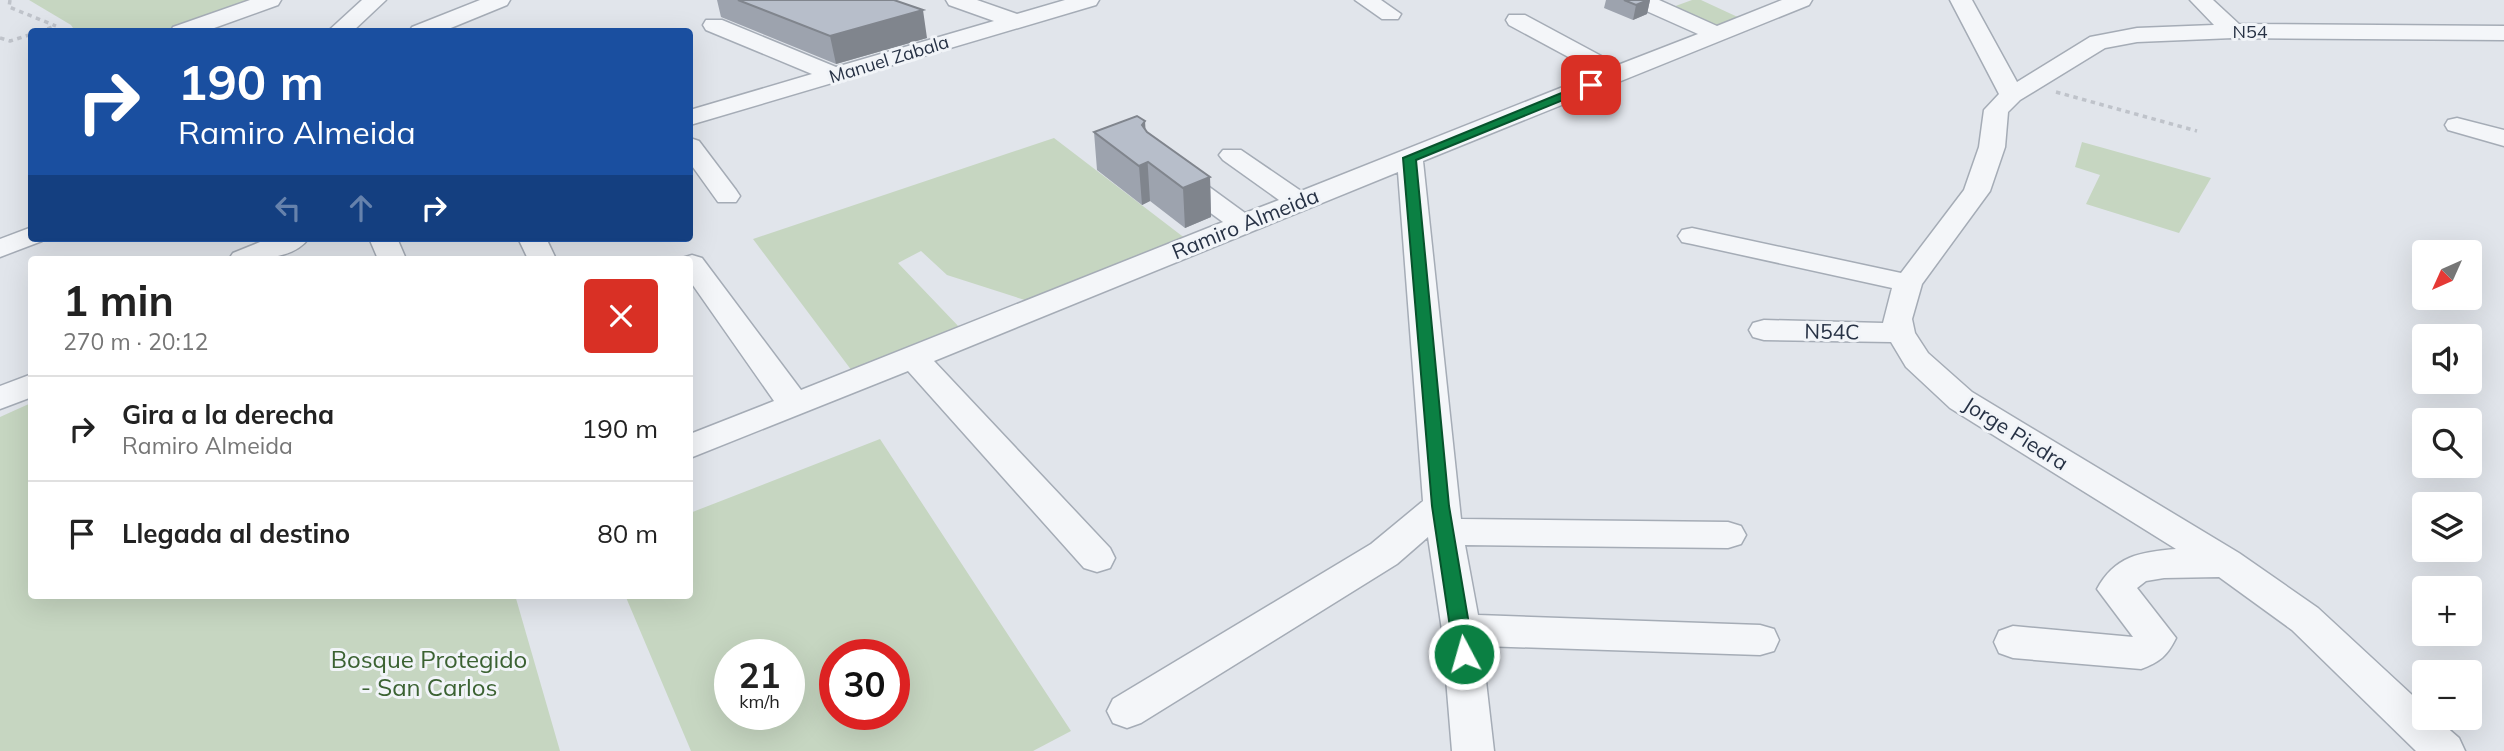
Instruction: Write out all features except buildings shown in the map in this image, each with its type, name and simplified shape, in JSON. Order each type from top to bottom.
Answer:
[{"type":"street","points":[[192,28],[270,0]]},
{"type":"street","points":[[343,28],[375,0]]},
{"type":"street","points":[[430,28],[499,0]]},
{"type":"street","points":[[957,0],[1016,21]]},
{"type":"street","name":"Manuel Zabala","points":[[693,117],[1088,0]]},
{"type":"street","points":[[1366,0],[1390,14]]},
{"type":"street","points":[[1641,0],[1717,34]]},
{"type":"street","name":"Ramiro Almeida","points":[[693,446],[793,403],[914,358],[1241,223],[1410,158],[1801,0]]},
{"type":"street","points":[[1900,333],[1897,319],[1908,283],[1977,191],[1992,147],[1996,110],[2020,90],[1961,0]]},
{"type":"street","points":[[2201,0],[2233,31]]},
{"type":"street","points":[[1517,20],[1617,74]]},
{"type":"street","points":[[714,25],[834,75]]},
{"type":"street","name":"N54","points":[[2020,90],[2098,42],[2137,35],[2233,31],[2498,36]]},
{"type":"street","points":[[693,97],[716,110]]},
{"type":"street","points":[[2457,125],[2504,138]]},
{"type":"street","points":[[693,150],[727,196]]},
{"type":"street","points":[[1232,155],[1298,201]]},
{"type":"street","points":[[1410,158],[1444,519],[1461,630],[1473,751]]},
{"type":"street","points":[[1160,164],[1241,223]]},
{"type":"street","points":[[1692,236],[1908,283]]},
{"type":"street","points":[[0,249],[28,237]]},
{"type":"street","points":[[250,256],[285,242]]},
{"type":"street","points":[[693,265],[793,403]]},
{"type":"street","name":"N54C","points":[[1764,330],[1900,333]]},
{"type":"street","name":"Jorge Piedra","points":[[1900,333],[1917,360],[1961,400],[2226,563],[2305,619],[2444,751]]},
{"type":"street","points":[[914,358],[1097,558]]},
{"type":"street","points":[[0,398],[28,386]]},
{"type":"street","points":[[1127,711],[1444,519],[1728,535]]},
{"type":"street","points":[[2013,642],[2141,653],[2150,648],[2157,638],[2116,589],[2119,577],[2130,569],[2144,566],[2226,563]]},
{"type":"street","points":[[1461,630],[1760,640]]},
{"type":"path","points":[[10,0],[9,7],[56,26],[50,28]]},
{"type":"path","points":[[0,38],[10,41],[28,35]]},
{"type":"path","points":[[2020,90],[2197,131]]},
{"type":"green space","points":[[29,0],[252,0],[178,28],[73,28]]},
{"type":"green space","points":[[1692,0],[1701,0],[1742,19],[1715,30],[1670,8]]},
{"type":"green space","points":[[1054,138],[1186,239],[1031,302],[947,275],[921,251],[898,263],[961,329],[852,371],[753,239]]},
{"type":"green space","points":[[2082,142],[2211,178],[2179,233],[2086,204],[2100,175],[2075,167]]},
{"type":"green space","name":"Bosque Protegido - San Carlos","points":[[28,404],[28,599],[516,599],[560,751],[0,751],[0,417]]},
{"type":"green space","points":[[880,439],[1071,731],[1033,751],[691,751],[627,599],[693,599],[693,512]]},
{"type":"route","points":[[1464,654],[1441,506],[1410,158],[1591,85]]}]
